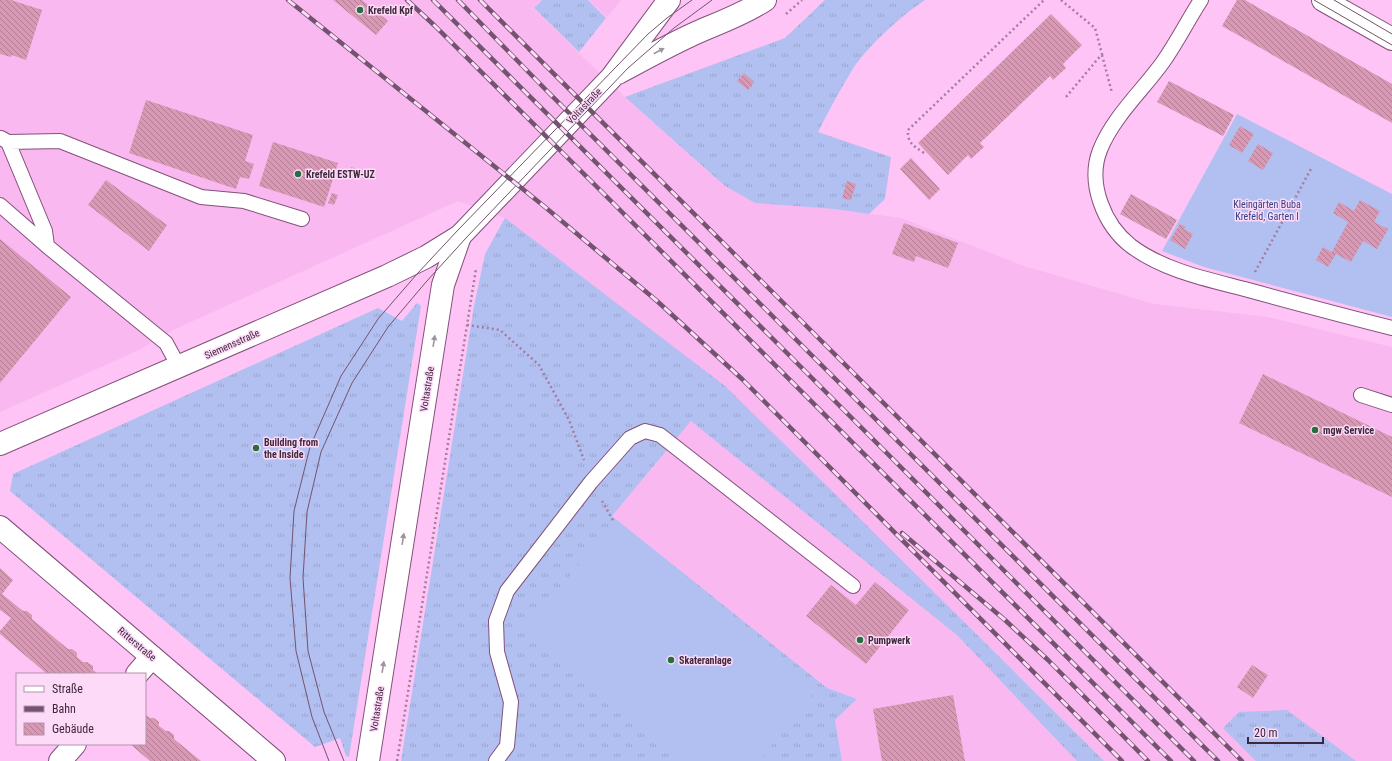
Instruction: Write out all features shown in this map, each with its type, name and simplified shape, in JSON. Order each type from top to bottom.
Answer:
[{"type":"main road","name":"Voltastraße","points":[[368,761],[443,286],[460,236],[612,77],[669,0]]},
{"type":"main road","name":"Voltastraße","points":[[612,77],[668,46],[731,18],[765,0]]},
{"type":"main road","points":[[1323,0],[1392,39]]},
{"type":"main road","name":"Siemensstraße","points":[[0,444],[387,276],[426,257],[460,236]]},
{"type":"main road","name":"Ritterstraße","points":[[0,527],[274,761]]},
{"type":"main road","points":[[138,673],[152,657]]},
{"type":"main road","points":[[60,761],[74,745]]},
{"type":"lane","points":[[1201,0],[1163,62],[1107,135],[1099,151],[1095,176],[1100,203],[1112,228],[1131,246],[1161,264],[1198,277],[1392,328]]},
{"type":"lane","points":[[47,246],[45,231],[4,139],[60,140],[201,197],[244,201],[302,219]]},
{"type":"lane","points":[[0,205],[47,246],[166,342],[179,367]]},
{"type":"lane","points":[[1361,395],[1392,405]]},
{"type":"lane","points":[[496,761],[507,746],[511,702],[497,652],[496,621],[507,591],[591,482],[630,438],[645,431],[660,435],[854,586]]},
{"type":"path","points":[[785,15],[802,0]]},
{"type":"path","points":[[924,153],[912,145],[907,138],[908,130],[1044,0]]},
{"type":"path","points":[[1061,0],[1095,28],[1114,99]]},
{"type":"path","points":[[1066,97],[1102,54]]},
{"type":"path","points":[[1244,289],[1312,167]]},
{"type":"path","points":[[397,761],[476,266]]},
{"type":"path","points":[[467,325],[500,330],[539,365],[569,420],[591,482],[614,522]]},
{"type":"shaded area","points":[[0,0],[541,0],[533,8],[588,62],[725,186],[755,203],[834,209],[901,218],[1024,266],[1154,304],[1268,317],[1392,347],[1392,761],[842,761],[835,720],[857,699],[827,688],[612,516],[691,421],[485,254],[505,218],[458,201],[173,330],[137,351],[0,412]]},
{"type":"shaded area","points":[[589,0],[621,0],[607,17]]},
{"type":"green space","points":[[542,0],[588,0],[606,18],[579,52],[534,8]]},
{"type":"green space","points":[[825,0],[925,0],[887,30],[861,58],[844,83],[818,132],[891,157],[885,199],[869,214],[834,209],[755,203],[725,186],[625,97],[785,38]]},
{"type":"green space","name":"Kleingärten Buba Krefeld, Garten I","points":[[1237,114],[1392,194],[1392,317],[1204,267],[1162,251]]},
{"type":"green space","points":[[505,218],[725,386],[1104,761],[1077,761],[957,635],[691,421],[612,516],[827,688],[857,699],[835,720],[842,761],[401,761],[474,306],[485,254]]},
{"type":"green space","points":[[417,303],[421,306],[349,757],[346,756],[340,738],[315,747],[10,491],[13,474],[378,308],[402,321]]},
{"type":"green space","name":"Skateranlage","points":[[614,522],[818,687],[759,761],[683,761],[523,633]]},
{"type":"green space","points":[[1287,710],[1356,761],[1256,761],[1223,728],[1239,712]]},
{"type":"building","points":[[0,0],[11,0],[42,10],[26,60],[12,55],[11,57],[0,54]]},
{"type":"building","name":"Krefeld Kpf","points":[[333,0],[362,0],[388,21],[376,35]]},
{"type":"building","points":[[1237,0],[1245,0],[1392,84],[1392,123],[1222,26]]},
{"type":"building","points":[[1051,14],[1082,45],[1063,64],[1066,68],[1053,80],[1050,76],[980,143],[984,147],[971,159],[968,155],[948,175],[918,143]]},
{"type":"building","points":[[744,73],[754,82],[748,90],[737,81]]},
{"type":"building","points":[[1169,81],[1234,115],[1223,136],[1157,102]]},
{"type":"building","points":[[146,100],[253,135],[245,161],[254,164],[249,179],[240,177],[236,189],[129,153]]},
{"type":"building","points":[[1240,126],[1254,134],[1242,153],[1229,145]]},
{"type":"building","name":"Krefeld ESTW-UZ","points":[[273,142],[338,163],[324,207],[259,186]]},
{"type":"building","points":[[1258,144],[1273,153],[1263,170],[1248,161]]},
{"type":"building","points":[[911,158],[940,189],[929,200],[900,169]]},
{"type":"building","points":[[351,167],[362,171],[360,177],[349,174]]},
{"type":"building","points":[[106,180],[167,225],[149,251],[88,205]]},
{"type":"building","points":[[847,181],[856,184],[851,200],[842,198]]},
{"type":"building","points":[[332,193],[338,195],[334,205],[328,203]]},
{"type":"building","points":[[1131,194],[1177,220],[1166,239],[1120,214]]},
{"type":"building","points":[[1360,200],[1380,211],[1374,222],[1388,229],[1377,249],[1363,241],[1351,262],[1336,254],[1328,267],[1316,260],[1323,247],[1332,252],[1348,222],[1333,213],[1339,202],[1354,211]]},
{"type":"building","points":[[904,223],[958,243],[948,268],[916,256],[914,262],[892,254]]},
{"type":"building","points":[[1180,224],[1186,227],[1184,229],[1193,234],[1185,249],[1170,240]]},
{"type":"building","points":[[0,239],[71,297],[0,383]]},
{"type":"building","name":"mgw Service","points":[[1263,374],[1392,437],[1392,497],[1239,423]]},
{"type":"building","points":[[0,568],[13,580],[2,594],[23,611],[27,611],[32,615],[32,619],[68,649],[72,649],[77,653],[77,657],[83,662],[87,662],[93,666],[93,670],[97,673],[46,673],[0,634],[0,631],[11,618],[0,610]]},
{"type":"building","name":"Pumpwerk","points":[[875,582],[909,610],[866,664],[806,616],[831,585],[856,605]]},
{"type":"building","points":[[1252,665],[1268,675],[1253,698],[1237,687]]},
{"type":"building","points":[[953,695],[965,761],[882,761],[873,709]]},
{"type":"building","points":[[146,715],[159,722],[159,726],[174,735],[174,739],[201,761],[150,761],[131,745],[146,745]]},
{"type":"tram line","points":[[329,761],[312,717],[296,651],[290,578],[294,511],[310,447],[341,376],[378,319],[458,230],[648,34],[692,0]]},
{"type":"tram line","points":[[344,761],[324,712],[308,651],[303,578],[307,512],[321,452],[352,383],[388,327],[466,238],[628,68],[674,28],[712,0]]},
{"type":"tram line","points":[[1314,0],[1392,45]]},
{"type":"tram line","points":[[1334,0],[1392,34]]},
{"type":"railway","points":[[288,0],[545,207],[657,301],[742,379],[1122,761]]},
{"type":"railway","points":[[407,0],[594,184],[1171,761]]},
{"type":"railway","points":[[433,0],[1194,761]]},
{"type":"railway","points":[[458,0],[548,92],[1218,761]]},
{"type":"railway","points":[[480,0],[1242,761]]},
{"type":"railway","points":[[902,533],[1005,620],[1048,660],[1148,761]]},
{"type":"place","name":"Krefeld Kpf","points":[[360,10]]},
{"type":"place","name":"Krefeld ESTW-UZ","points":[[298,174]]},
{"type":"place","name":"mgw Service","points":[[1315,430]]},
{"type":"place","name":"Building from the Inside","points":[[256,448]]},
{"type":"place","name":"Pumpwerk","points":[[860,640]]},
{"type":"place","name":"Skateranlage","points":[[671,660]]}]
